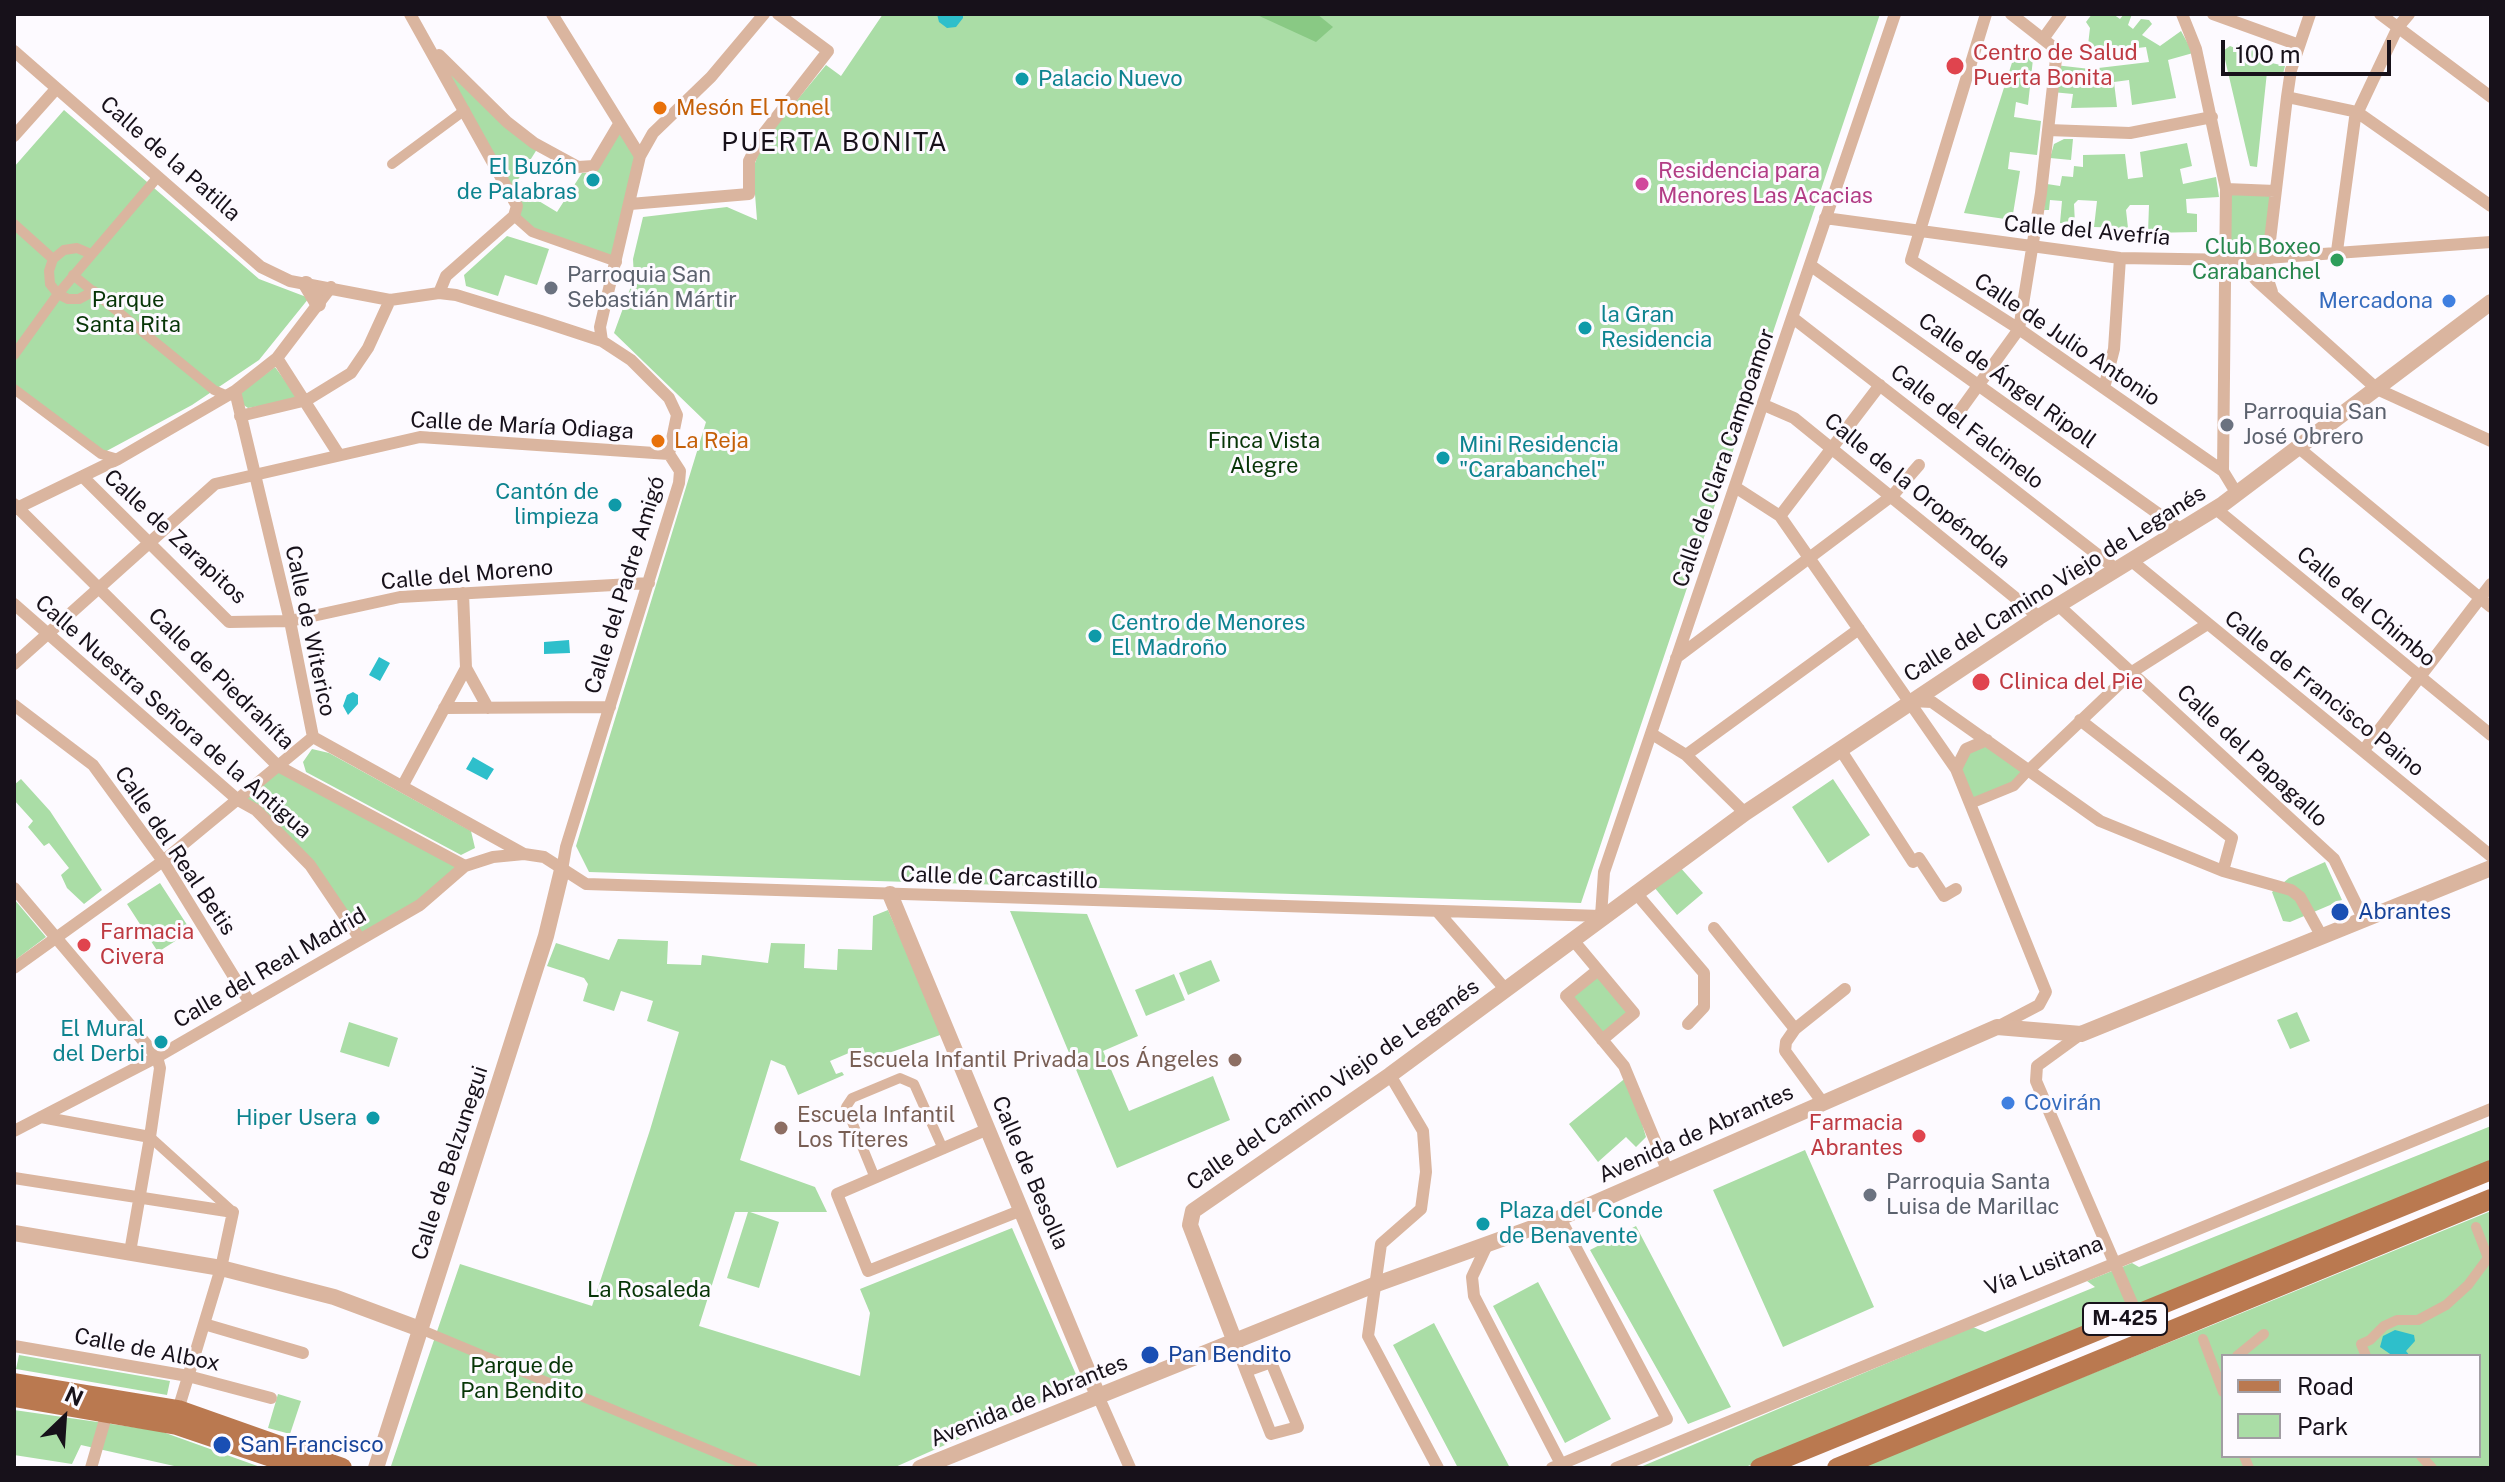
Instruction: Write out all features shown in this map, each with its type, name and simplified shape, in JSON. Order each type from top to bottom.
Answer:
[{"type":"main road","name":"M-425","points":[[1760,1468],[2491,1170]]},
{"type":"main road","name":"M-425","points":[[1837,1468],[2491,1199]]},
{"type":"main road","points":[[2326,1237],[2339,1249],[2337,1261]]},
{"type":"main road","points":[[14,1383],[178,1410],[342,1468]]},
{"type":"main road","points":[[14,1397],[177,1425],[304,1468]]},
{"type":"street","points":[[240,416],[307,400],[351,373],[368,348],[390,300],[439,293],[446,276],[514,216],[515,200],[410,14]]},
{"type":"street","points":[[552,14],[640,156]]},
{"type":"street","points":[[602,341],[600,327],[640,156],[653,133],[711,77],[760,19],[743,14]]},
{"type":"street","points":[[630,204],[749,194],[749,161],[761,137],[828,51],[778,14]]},
{"type":"street","name":"Calle de Clara Campoamor","points":[[1601,916],[1604,872],[1895,14]]},
{"type":"street","points":[[1918,233],[1986,14]]},
{"type":"street","points":[[1959,412],[2019,329],[2033,247],[2057,50],[2011,14]]},
{"type":"street","points":[[2043,39],[2061,14]]},
{"type":"street","points":[[2182,14],[2196,49],[2226,189],[2232,260],[2226,285],[2223,471],[2237,494]]},
{"type":"street","points":[[2213,14],[2244,18],[2299,45]]},
{"type":"street","points":[[2272,292],[2266,274],[2287,97],[2310,14]]},
{"type":"street","points":[[2380,14],[2491,97]]},
{"type":"street","points":[[2337,251],[2357,112],[2398,27],[2409,14]]},
{"type":"street","points":[[426,41],[507,122],[534,143],[588,169],[594,166],[619,124]]},
{"type":"street","name":"Calle de la Patilla","points":[[14,51],[156,179],[261,267],[290,281],[390,300]]},
{"type":"street","points":[[14,136],[56,89]]},
{"type":"street","points":[[2287,97],[2357,112],[2491,206]]},
{"type":"street","points":[[392,164],[465,110]]},
{"type":"street","points":[[2048,130],[2130,133],[2212,117]]},
{"type":"street","points":[[14,355],[73,275],[156,179]]},
{"type":"street","points":[[2226,189],[2275,191]]},
{"type":"street","points":[[514,216],[532,232],[617,262]]},
{"type":"street","name":"Calle del Avefría","points":[[1825,218],[2120,258],[2232,260],[2268,255],[2491,242]]},
{"type":"street","points":[[14,224],[53,259]]},
{"type":"street","name":"Calle de Julio Antonio","points":[[1918,233],[1911,260],[2019,329],[2223,471]]},
{"type":"street","points":[[91,254],[77,248],[64,250],[53,259],[49,271],[50,284],[58,294],[79,299],[94,291]]},
{"type":"street","points":[[2104,388],[2114,349],[2120,258]]},
{"type":"street","points":[[2232,260],[2272,292],[2377,389],[2491,441]]},
{"type":"street","name":"Calle de Ángel Ripoll","points":[[1810,265],[2181,530]]},
{"type":"street","points":[[73,275],[214,390],[231,394]]},
{"type":"street","points":[[2226,285],[2238,276],[2252,275]]},
{"type":"street","points":[[306,284],[318,304]]},
{"type":"street","points":[[15,507],[118,459],[231,394],[277,358],[331,287]]},
{"type":"street","name":"Calle del Padre Amigó","points":[[439,293],[470,299],[602,341],[631,360],[669,398],[677,415],[669,454],[680,471],[679,483],[566,847],[562,870]]},
{"type":"street","name":"Calle del Camino Viejo de Leganés","points":[[1246,1371],[1271,1362],[1298,1427],[1271,1434],[1246,1371],[1190,1225],[1193,1211],[1390,1075],[1601,916],[1745,813],[2039,617],[2216,509],[2300,449],[2491,302]]},
{"type":"street","name":"Calle del Falcinelo","points":[[1793,318],[2116,569]]},
{"type":"street","points":[[277,358],[307,400],[339,455]]},
{"type":"street","points":[[1780,516],[1880,385]]},
{"type":"street","points":[[14,389],[101,454],[118,459]]},
{"type":"street","name":"Calle de Witerico","points":[[231,394],[240,416],[290,621],[313,737],[524,854]]},
{"type":"street","name":"Calle de la Oropéndola","points":[[1764,405],[1794,418],[1893,495],[2039,617]]},
{"type":"street","name":"Calle de María Odiaga","points":[[14,664],[97,586],[215,484],[420,437],[669,454]]},
{"type":"street","points":[[2300,449],[2491,607]]},
{"type":"street","points":[[1676,658],[1811,560],[1893,495],[1919,465]]},
{"type":"street","name":"Calle de Zarapitos","points":[[83,477],[229,622],[290,621]]},
{"type":"street","points":[[1735,487],[1780,516],[1956,769],[2046,992],[2039,1005],[1997,1027]]},
{"type":"street","name":"Calle de Piedrahíta","points":[[15,507],[278,766],[465,866]]},
{"type":"street","name":"Calle del Chimbo","points":[[2216,509],[2491,735]]},
{"type":"street","name":"Calle de Francisco Paino","points":[[2133,562],[2491,856]]},
{"type":"street","name":"Calle del Moreno","points":[[290,621],[400,597],[649,583]]},
{"type":"street","points":[[2363,751],[2491,584]]},
{"type":"street","points":[[463,593],[466,668],[488,708]]},
{"type":"street","name":"Calle Nuestra Señora de la Antigua","points":[[14,604],[238,800],[256,810],[310,865],[360,939]]},
{"type":"street","name":"Calle del Papagallo","points":[[2059,606],[2334,859],[2363,918]]},
{"type":"street","points":[[1970,804],[2014,786],[2132,672],[2206,625]]},
{"type":"street","points":[[1686,755],[1859,629]]},
{"type":"street","points":[[403,785],[466,668]]},
{"type":"street","points":[[1911,701],[1932,702],[2100,821],[2223,871],[2291,890],[2300,897],[2321,935]]},
{"type":"street","name":"Calle del Real Betis","points":[[14,705],[93,765],[163,861],[250,1003]]},
{"type":"street","points":[[444,708],[610,707]]},
{"type":"street","points":[[2080,720],[2232,838],[2223,871]]},
{"type":"street","points":[[1652,734],[1686,755],[1745,813]]},
{"type":"street","points":[[14,968],[163,861],[313,737]]},
{"type":"street","points":[[1956,769],[1966,749],[1987,740]]},
{"type":"street","points":[[1840,749],[1913,862],[1919,858],[1944,896],[1956,889]]},
{"type":"street","name":"Calle del Real Madrid","points":[[14,1131],[157,1057],[420,905],[465,866],[493,857],[524,854],[544,857]]},
{"type":"street","name":"Calle de Carcastillo","points":[[544,857],[586,884],[1601,916]]},
{"type":"street","name":"Avenida de Abrantes","points":[[920,1468],[1374,1285],[1560,1218],[1997,1027],[2081,1034],[2491,868]]},
{"type":"street","name":"Calle de Belzunegui","points":[[376,1468],[546,936],[562,870]]},
{"type":"street","points":[[14,888],[157,1057],[160,1068],[130,1252]]},
{"type":"street","points":[[1635,892],[1704,973],[1704,1007],[1688,1024]]},
{"type":"street","name":"Calle de Besolla","points":[[890,894],[1130,1468]]},
{"type":"street","points":[[1437,911],[1506,990]]},
{"type":"street","points":[[1714,928],[1795,1029]]},
{"type":"street","points":[[1573,940],[1634,1013],[1602,1040]]},
{"type":"street","points":[[1598,970],[1566,996],[1624,1066],[1668,1172]]},
{"type":"street","points":[[1823,1103],[1785,1051],[1786,1042],[1795,1029],[1845,989]]},
{"type":"street","points":[[2081,1034],[2037,1066],[2036,1081],[2117,1262],[2143,1329],[2151,1337]]},
{"type":"street","points":[[1390,1075],[1423,1131],[1426,1172],[1421,1209],[1381,1244],[1368,1336],[1438,1468]]},
{"type":"street","points":[[875,1178],[846,1107],[852,1098],[900,1078],[914,1084],[943,1149]]},
{"type":"street","name":"Vía Lusitana","points":[[1616,1468],[2491,1109]]},
{"type":"street","points":[[41,1117],[150,1137],[233,1212]]},
{"type":"street","points":[[988,1129],[837,1194],[868,1271],[1022,1210]]},
{"type":"street","points":[[14,1178],[141,1195],[233,1212]]},
{"type":"street","points":[[178,1410],[221,1268],[233,1212]]},
{"type":"street","points":[[1487,1245],[1472,1277],[1474,1296],[1557,1466],[1667,1419],[1560,1218]]},
{"type":"street","points":[[2365,1354],[2361,1344],[2390,1323],[2418,1320],[2446,1305],[2468,1285],[2490,1256],[2476,1227]]},
{"type":"street","points":[[14,1233],[221,1268],[334,1297],[420,1329],[753,1468]]},
{"type":"street","points":[[204,1324],[303,1353]]},
{"type":"street","points":[[2239,1354],[2264,1334]]},
{"type":"street","points":[[2203,1339],[2219,1370]]},
{"type":"street","name":"Calle de Albox","points":[[14,1346],[188,1376],[271,1398]]},
{"type":"street","points":[[91,1468],[107,1413]]},
{"type":"green space","name":"Finca Vista Alegre","points":[[883,14],[1880,14],[1581,903],[589,872],[576,846],[706,422],[614,333],[634,278],[633,259],[643,217],[727,207],[757,220],[753,168],[764,140],[826,65],[841,76]]},
{"type":"green space","points":[[1255,14],[1317,14],[1333,27],[1316,42]]},
{"type":"green space","points":[[2092,14],[2113,14],[2120,19],[2124,14],[2132,14],[2128,25],[2133,29],[2141,19],[2149,20],[2152,24],[2142,35],[2160,46],[2181,31],[2193,53],[2168,60],[2176,98],[2132,105],[2129,80],[2114,82],[2117,107],[2071,108],[2073,94],[2052,92],[2055,65],[2090,69],[2149,62],[2146,47],[2087,54],[2090,28],[2086,22]]},
{"type":"green space","points":[[2238,42],[2242,44],[2239,52],[2249,54],[2251,48],[2256,50],[2255,55],[2261,52],[2266,55],[2263,61],[2285,66],[2283,74],[2267,72],[2257,167],[2250,166],[2223,51],[2230,46],[2235,48]]},
{"type":"green space","points":[[2017,47],[2033,59],[2028,105],[2016,102],[2014,117],[2041,121],[2037,155],[2010,152],[2008,169],[2020,171],[2012,220],[1964,213]]},
{"type":"green space","points":[[447,69],[539,146],[514,186],[557,212],[582,173],[595,173],[619,132],[636,159],[617,262],[532,232],[517,218]]},
{"type":"green space","name":"Parque Santa Rita","points":[[64,110],[259,279],[309,298],[259,360],[192,405],[101,454],[14,389],[14,167]]},
{"type":"green space","points":[[2073,139],[2071,160],[2050,158],[2054,144]]},
{"type":"green space","points":[[2187,143],[2192,166],[2180,169],[2183,184],[2216,177],[2219,197],[2186,199],[2187,213],[2197,214],[2197,232],[2148,233],[2149,205],[2130,205],[2126,210],[2128,228],[2094,227],[2097,201],[2078,200],[2074,204],[2075,224],[2060,223],[2062,201],[2050,200],[2049,210],[2044,210],[2047,184],[2060,186],[2062,176],[2073,177],[2074,166],[2083,167],[2083,155],[2125,154],[2128,179],[2143,177],[2140,152]]},
{"type":"green space","points":[[2228,193],[2271,193],[2265,253],[2239,256],[2230,249]]},
{"type":"green space","points":[[507,236],[549,249],[537,285],[505,275],[498,296],[466,286],[464,275]]},
{"type":"green space","points":[[275,367],[295,394],[295,400],[248,408],[242,404],[241,392]]},
{"type":"green space","points":[[1987,740],[2029,770],[2014,786],[1970,804],[1956,769],[1966,749]]},
{"type":"green space","points":[[312,749],[329,753],[471,831],[475,848],[461,855],[306,772],[303,762]]},
{"type":"green space","points":[[278,766],[465,866],[420,905],[360,939],[311,863],[240,799]]},
{"type":"green space","points":[[21,779],[50,811],[102,890],[84,904],[67,888],[61,875],[69,868],[49,843],[44,846],[28,827],[33,821],[14,800],[14,785]]},
{"type":"green space","points":[[1833,779],[1870,835],[1828,863],[1792,807]]},
{"type":"green space","points":[[2325,862],[2342,900],[2290,922],[2283,921],[2272,892],[2289,878]]},
{"type":"green space","points":[[1679,866],[1703,893],[1677,915],[1654,887]]},
{"type":"green space","points":[[160,883],[191,931],[158,952],[127,904]]},
{"type":"green space","points":[[14,899],[46,937],[14,961]]},
{"type":"green space","name":"Parque de Pan Bendito","points":[[888,910],[943,1034],[883,1055],[884,1059],[869,1065],[863,1047],[830,1061],[836,1074],[842,1072],[844,1075],[798,1095],[785,1066],[771,1060],[740,1160],[815,1187],[827,1212],[750,1212],[779,1222],[759,1288],[727,1278],[748,1212],[735,1212],[699,1326],[860,1376],[870,1313],[860,1289],[1012,1228],[1078,1379],[1076,1387],[893,1468],[391,1466],[460,1264],[592,1306],[650,1130],[679,1032],[647,1021],[653,1001],[621,991],[614,1011],[583,1001],[588,984],[584,978],[547,966],[556,943],[609,960],[618,939],[668,941],[667,964],[701,965],[702,955],[768,963],[771,943],[805,944],[804,968],[837,970],[838,949],[872,950],[873,916]]},
{"type":"green space","points":[[1010,911],[1087,914],[1138,1036],[1103,1051],[1129,1111],[1213,1076],[1230,1120],[1117,1168]]},
{"type":"green space","points":[[1211,960],[1220,981],[1188,995],[1179,973]]},
{"type":"green space","points":[[1598,970],[1634,1013],[1602,1040],[1566,996]]},
{"type":"green space","points":[[1174,974],[1185,1000],[1146,1016],[1135,990]]},
{"type":"green space","points":[[2297,1012],[2310,1041],[2290,1049],[2277,1020]]},
{"type":"green space","points":[[349,1022],[398,1038],[389,1067],[340,1052]]},
{"type":"green space","points":[[1628,1076],[1646,1137],[1636,1147],[1626,1137],[1598,1162],[1569,1124]]},
{"type":"green space","points":[[2491,1126],[2491,1161],[1743,1468],[1638,1468],[1973,1327],[1985,1332],[2095,1287],[2087,1281],[2132,1263],[2139,1267]]},
{"type":"green space","points":[[1805,1150],[1874,1307],[1783,1347],[1713,1190]]},
{"type":"green space","points":[[2491,1211],[2491,1468],[1857,1468],[2210,1326]]},
{"type":"green space","points":[[1636,1226],[1731,1407],[1688,1424],[1590,1250]]},
{"type":"green space","points":[[1538,1282],[1611,1419],[1565,1443],[1493,1306]]},
{"type":"green space","points":[[1434,1323],[1510,1468],[1458,1468],[1393,1345]]},
{"type":"green space","points":[[19,1355],[170,1381],[167,1395],[16,1369]]},
{"type":"green space","points":[[278,1394],[301,1401],[290,1434],[268,1428]]},
{"type":"green space","points":[[14,1410],[160,1431],[263,1468],[183,1468],[81,1445],[72,1464],[14,1455]]},
{"type":"water","points":[[937,14],[963,14],[963,18],[956,27],[947,28],[939,22]]},
{"type":"water","points":[[569,640],[570,653],[544,654],[544,642]]},
{"type":"water","points":[[379,657],[390,663],[380,681],[369,675]]},
{"type":"water","points":[[353,692],[358,695],[358,704],[348,715],[343,706],[347,695]]},
{"type":"water","points":[[473,757],[494,769],[487,780],[466,769]]},
{"type":"water","points":[[2395,1330],[2414,1335],[2415,1341],[2406,1351],[2408,1354],[2390,1354],[2380,1347],[2383,1336]]},
{"type":"place","name":"Centro de Salud Puerta Bonita","points":[[1955,66]]},
{"type":"place","name":"Palacio Nuevo","points":[[1022,79]]},
{"type":"place","name":"Mesón El Tonel","points":[[660,108]]},
{"type":"place","name":"El Buzón de Palabras","points":[[593,180]]},
{"type":"place","name":"Residencia para Menores Las Acacias","points":[[1642,184]]},
{"type":"place","name":"Club Boxeo Carabanchel","points":[[2337,260]]},
{"type":"place","name":"Parroquia San Sebastián Mártir","points":[[551,288]]},
{"type":"place","name":"Mercadona","points":[[2449,301]]},
{"type":"place","name":"la Gran Residencia","points":[[1585,328]]},
{"type":"place","name":"Parroquia San José Obrero","points":[[2227,425]]},
{"type":"place","name":"La Reja","points":[[658,441]]},
{"type":"place","name":"Mini Residencia \"Carabanchel\"","points":[[1443,458]]},
{"type":"place","name":"Cantón de limpieza","points":[[615,505]]},
{"type":"place","name":"Centro de Menores El Madroño","points":[[1095,636]]},
{"type":"place","name":"Clinica del Pie","points":[[1981,682]]},
{"type":"place","name":"Abrantes","points":[[2340,912]]},
{"type":"place","name":"Farmacia Civera","points":[[84,945]]},
{"type":"place","name":"El Mural del Derbi","points":[[161,1042]]},
{"type":"place","name":"Escuela Infantil Privada Los Ángeles","points":[[1235,1060]]},
{"type":"place","name":"Covirán","points":[[2008,1103]]},
{"type":"place","name":"Hiper Usera","points":[[373,1118]]},
{"type":"place","name":"Escuela Infantil Los Títeres","points":[[781,1128]]},
{"type":"place","name":"Farmacia Abrantes","points":[[1919,1136]]},
{"type":"place","name":"Parroquia Santa Luisa de Marillac","points":[[1870,1195]]},
{"type":"place","name":"Plaza del Conde de Benavente","points":[[1483,1224]]},
{"type":"place","name":"Pan Bendito","points":[[1150,1355]]},
{"type":"place","name":"San Francisco","points":[[222,1445]]},
{"type":"district","name":"PUERTA BONITA","points":[[835,143]]},
{"type":"park label","name":"La Rosaleda","points":[[649,1290]]}]
